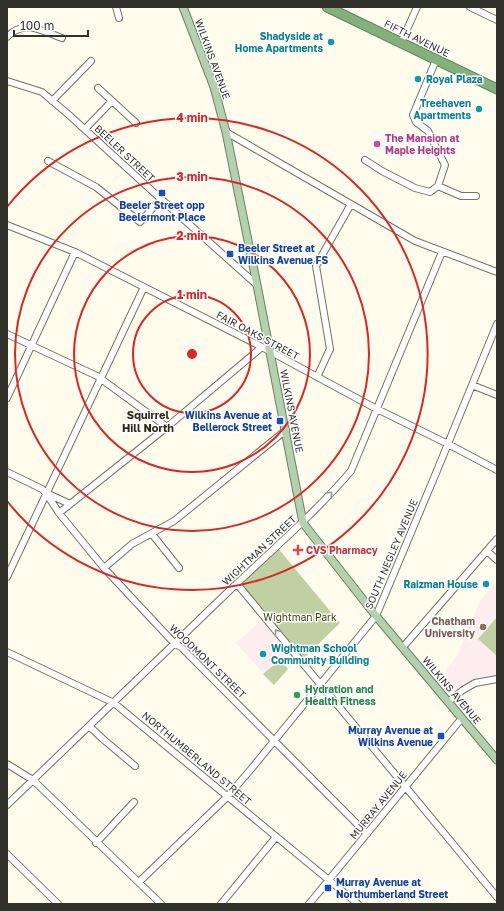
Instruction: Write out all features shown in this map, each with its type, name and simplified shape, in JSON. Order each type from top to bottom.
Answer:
[{"type":"highway","name":"FIFTH AVENUE","points":[[327,7],[497,89]]},
{"type":"main road","name":"WILKINS AVENUE","points":[[183,7],[215,88],[226,132],[303,522],[376,616],[497,760]]},
{"type":"street","points":[[116,7],[119,18]]},
{"type":"street","points":[[401,43],[417,7]]},
{"type":"street","points":[[470,7],[497,20]]},
{"type":"street","points":[[7,37],[10,33],[23,27],[33,28],[62,38]]},
{"type":"street","points":[[365,160],[382,171],[415,188],[430,192],[438,186],[445,165],[428,131],[416,122],[413,115],[436,60]]},
{"type":"street","points":[[52,101],[91,61]]},
{"type":"street","name":"BEELER STREET","points":[[7,81],[42,92],[257,285]]},
{"type":"street","points":[[98,88],[136,123]]},
{"type":"street","points":[[85,129],[112,101]]},
{"type":"street","points":[[226,132],[415,241],[497,272]]},
{"type":"street","points":[[48,161],[96,187],[140,222],[160,199]]},
{"type":"street","points":[[438,186],[461,196],[476,196]]},
{"type":"street","points":[[317,377],[330,349],[316,266],[352,204]]},
{"type":"street","name":"FAIR OAKS STREET","points":[[7,225],[75,252],[262,347],[270,353],[497,470]]},
{"type":"street","points":[[7,398],[75,252]]},
{"type":"street","name":"WIGHTMAN STREET","points":[[7,805],[303,522],[351,471],[442,252]]},
{"type":"street","points":[[7,577],[144,287]]},
{"type":"street","name":"SOUTH NEGLEY AVENUE","points":[[139,882],[228,797],[376,616],[472,385],[494,338],[497,324]]},
{"type":"street","points":[[7,334],[101,378],[167,427]]},
{"type":"street","points":[[59,513],[167,427],[262,347]]},
{"type":"street","points":[[472,385],[497,395]]},
{"type":"street","points":[[104,568],[132,544],[174,521],[286,430]]},
{"type":"street","points":[[7,472],[70,504]]},
{"type":"street","name":"WOODMONT STREET","points":[[46,493],[59,513],[104,568],[175,644],[181,647],[367,834]]},
{"type":"street","points":[[152,534],[179,568]]},
{"type":"street","points":[[402,646],[497,539]]},
{"type":"street","points":[[487,551],[497,560]]},
{"type":"street","points":[[237,584],[497,897]]},
{"type":"street","name":"NORTHUMBERLAND STREET","points":[[7,652],[114,703],[358,904]]},
{"type":"street","points":[[448,702],[475,683],[497,679]]},
{"type":"street","name":"MURRAY AVENUE","points":[[309,904],[462,718]]},
{"type":"street","points":[[89,726],[136,766]]},
{"type":"street","points":[[7,764],[32,780],[161,904]]},
{"type":"street","points":[[96,843],[134,802]]},
{"type":"street","points":[[221,904],[276,837]]},
{"type":"street","points":[[7,854],[58,904]]},
{"type":"shaded area","name":"Chatham University","points":[[497,581],[497,679],[475,683],[452,698],[439,682],[458,654],[480,601]]},
{"type":"shaded area","points":[[265,617],[298,657],[274,685],[236,643]]},
{"type":"green space","name":"Wightman Park","points":[[277,547],[340,623],[301,661],[237,584]]},
{"type":"green space","points":[[497,617],[497,656],[478,639]]},
{"type":"green space","points":[[280,660],[288,669],[274,685],[263,674]]},
{"type":"place","name":"Shadyside at Home Apartments","points":[[331,42]]},
{"type":"place","name":"Royal Plaza","points":[[418,79]]},
{"type":"place","name":"Treehaven Apartments","points":[[479,109]]},
{"type":"place","name":"The Mansion at Maple Heights","points":[[377,144]]},
{"type":"place","name":"Beeler Street opp Beelermont Place","points":[[162,193]]},
{"type":"place","name":"Beeler Street at Wilkins Avenue FS","points":[[230,254]]},
{"type":"place","name":"Wilkins Avenue at Bellerock Street","points":[[280,421]]},
{"type":"place","name":"CVS Pharmacy","points":[[298,550]]},
{"type":"place","name":"Raizman House","points":[[486,584]]},
{"type":"place","name":"Chatham University","points":[[483,627]]},
{"type":"place","name":"Wightman School Community Building","points":[[263,654]]},
{"type":"place","name":"Hydration and Health Fitness","points":[[297,695]]},
{"type":"place","name":"Murray Avenue at Wilkins Avenue","points":[[441,736]]},
{"type":"place","name":"Murray Avenue at Northumberland Street","points":[[328,888]]},
{"type":"district","name":"Squirrel Hill North","points":[[148,421]]}]
